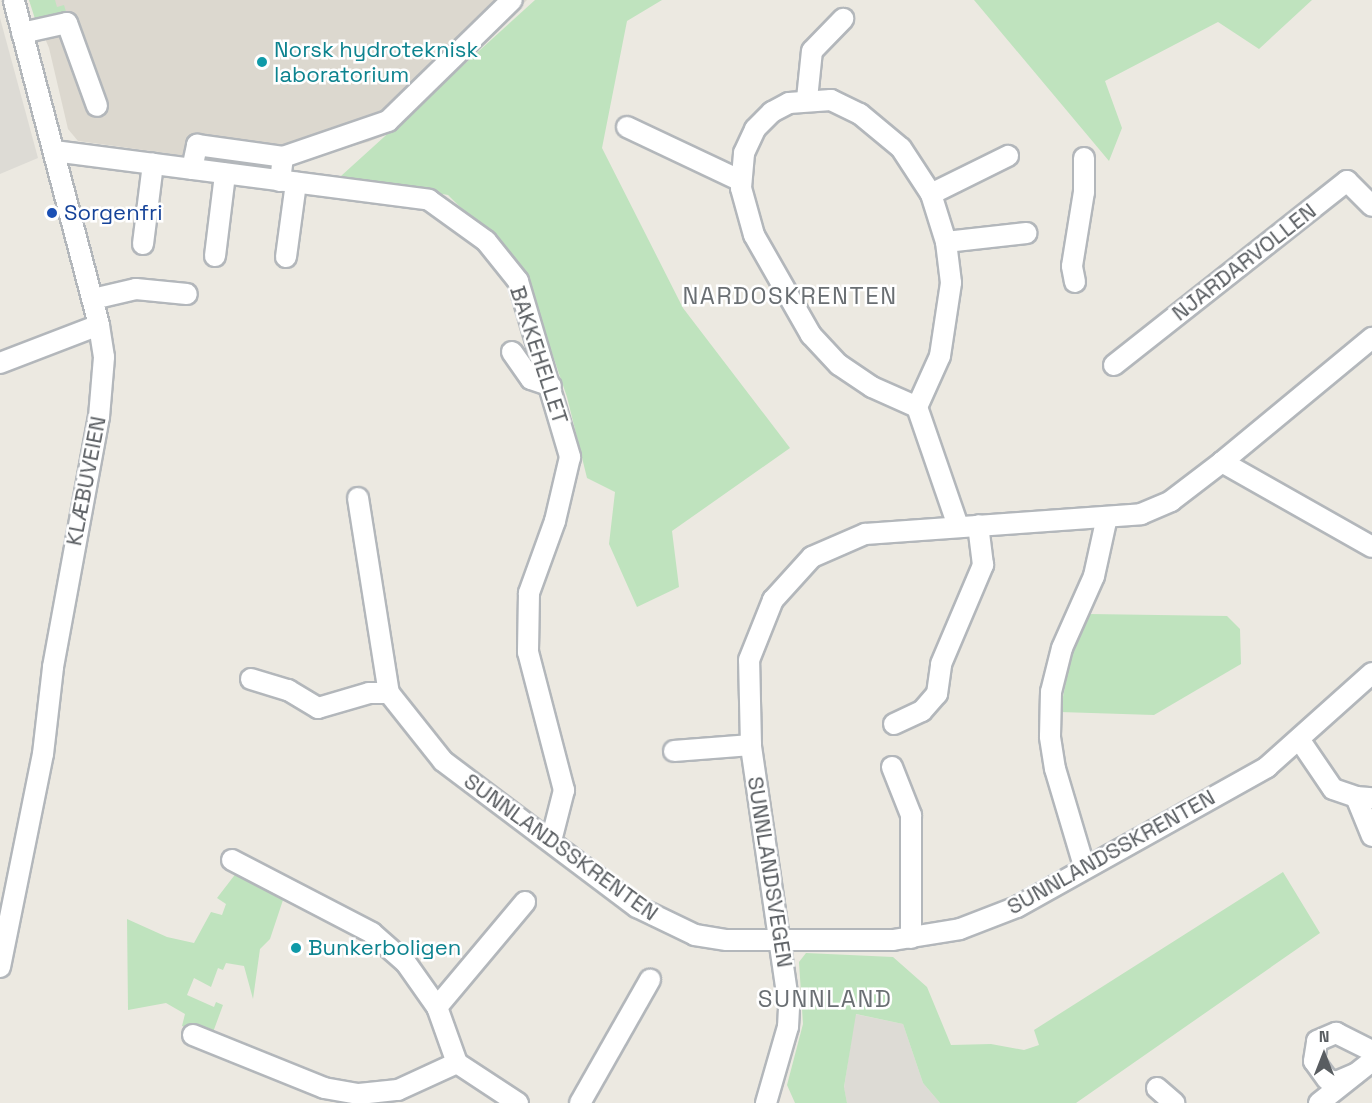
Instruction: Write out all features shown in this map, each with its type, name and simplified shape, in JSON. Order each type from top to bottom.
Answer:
[{"type":"street","name":"KLÆBUVEIEN","points":[[0,968],[43,754],[52,668],[99,417],[104,357],[93,299],[14,0]]},
{"type":"street","points":[[192,170],[197,145],[283,156],[388,121],[512,0]]},
{"type":"street","points":[[807,99],[812,51],[843,19]]},
{"type":"street","points":[[22,33],[67,23],[98,106]]},
{"type":"street","points":[[917,407],[872,387],[839,365],[811,335],[754,235],[741,181],[744,153],[756,129],[772,112],[807,99],[831,100],[879,128],[917,167],[931,194],[946,242],[951,283],[940,356],[917,407],[958,526]]},
{"type":"street","points":[[627,127],[741,181]]},
{"type":"street","name":"BAKKEHELLET","points":[[54,151],[429,200],[486,241],[518,281],[551,386],[570,457],[555,521],[529,593],[528,652],[564,790],[550,841]]},
{"type":"street","points":[[283,156],[288,182],[286,256]]},
{"type":"street","points":[[931,194],[1008,156]]},
{"type":"street","points":[[1075,282],[1072,266],[1084,192],[1084,158]]},
{"type":"street","points":[[143,244],[153,164]]},
{"type":"street","points":[[215,256],[225,174]]},
{"type":"street","name":"NJARDARVOLLEN","points":[[1114,365],[1347,181],[1372,206]]},
{"type":"street","points":[[946,242],[1026,233]]},
{"type":"street","points":[[93,299],[136,289],[187,294]]},
{"type":"street","points":[[0,363],[99,325]]},
{"type":"street","points":[[1372,338],[1222,462],[1372,547]]},
{"type":"street","points":[[512,352],[531,379],[551,386]]},
{"type":"street","name":"SUNNLANDSVEGEN","points":[[766,1103],[788,1027],[780,939],[751,745],[748,660],[773,600],[812,557],[865,534],[1107,517],[1155,510],[1222,462]]},
{"type":"street","name":"SUNNLANDSSKRENTEN","points":[[358,498],[389,693],[442,761],[637,907],[675,929],[727,940],[911,938],[960,929],[1017,907],[1084,866],[1267,767],[1372,673]]},
{"type":"street","points":[[1084,866],[1055,769],[1050,736],[1051,692],[1062,648],[1094,576],[1107,517]]},
{"type":"street","points":[[894,724],[921,711],[937,694],[942,664],[983,565],[978,525]]},
{"type":"street","points":[[251,679],[288,690],[318,708],[369,693],[389,693]]},
{"type":"street","points":[[1299,739],[1333,789],[1364,798],[1372,836]]},
{"type":"street","name":"SUNNLANDSVEGEN","points":[[674,751],[751,745]]},
{"type":"street","points":[[892,767],[911,815],[911,938]]},
{"type":"street","points":[[232,860],[372,933],[406,963],[437,1007],[458,1063],[518,1103]]},
{"type":"street","points":[[437,1007],[525,902]]},
{"type":"street","points":[[580,1103],[650,980]]},
{"type":"street","points":[[1355,1074],[1336,1082],[1327,1079],[1314,1061],[1317,1041],[1336,1033],[1372,1051]]},
{"type":"street","points":[[193,1035],[324,1088],[359,1094],[398,1090],[458,1063]]},
{"type":"street","points":[[1319,1103],[1372,1061]]},
{"type":"street","points":[[1157,1088],[1174,1103]]},
{"type":"shaded area","points":[[29,0],[527,0],[397,130],[368,142],[292,161],[289,170],[78,141],[68,129],[49,48]]},
{"type":"shaded area","points":[[0,18],[38,158],[0,174]]},
{"type":"shaded area","points":[[855,1014],[903,1024],[923,1083],[940,1103],[847,1103],[844,1088]]},
{"type":"green space","points":[[29,0],[55,0],[57,7],[64,5],[67,15],[35,19]]},
{"type":"green space","points":[[535,0],[662,0],[627,21],[602,148],[683,308],[790,448],[672,531],[679,587],[637,607],[609,544],[615,492],[587,478],[567,397],[524,271],[448,195],[341,176]]},
{"type":"green space","points":[[974,0],[1312,0],[1259,49],[1218,22],[1105,81],[1122,128],[1109,161]]},
{"type":"green space","points":[[1089,614],[1227,616],[1240,629],[1241,664],[1154,715],[1060,712],[1071,656]]},
{"type":"green space","points":[[237,872],[284,897],[270,939],[260,949],[253,999],[244,966],[226,963],[223,970],[218,968],[211,987],[194,978],[187,995],[214,1007],[216,1002],[223,1005],[212,1035],[182,1026],[185,1014],[166,1003],[128,1010],[127,919],[167,937],[194,943],[211,912],[222,915],[226,904],[217,898]]},
{"type":"green space","points":[[1283,872],[1320,933],[1076,1103],[940,1103],[923,1083],[903,1024],[856,1014],[844,1087],[847,1103],[795,1103],[787,1085],[803,1024],[799,962],[806,953],[893,957],[927,987],[951,1045],[991,1044],[1024,1050],[1039,1045],[1034,1030]]},
{"type":"place","name":"Norsk hydroteknisk laboratorium","points":[[262,62]]},
{"type":"place","name":"Sorgenfri","points":[[52,213]]},
{"type":"place","name":"Bunkerboligen","points":[[296,948]]},
{"type":"district","name":"NARDOSKRENTEN","points":[[790,296]]},
{"type":"district","name":"SUNNLAND","points":[[825,999]]}]
